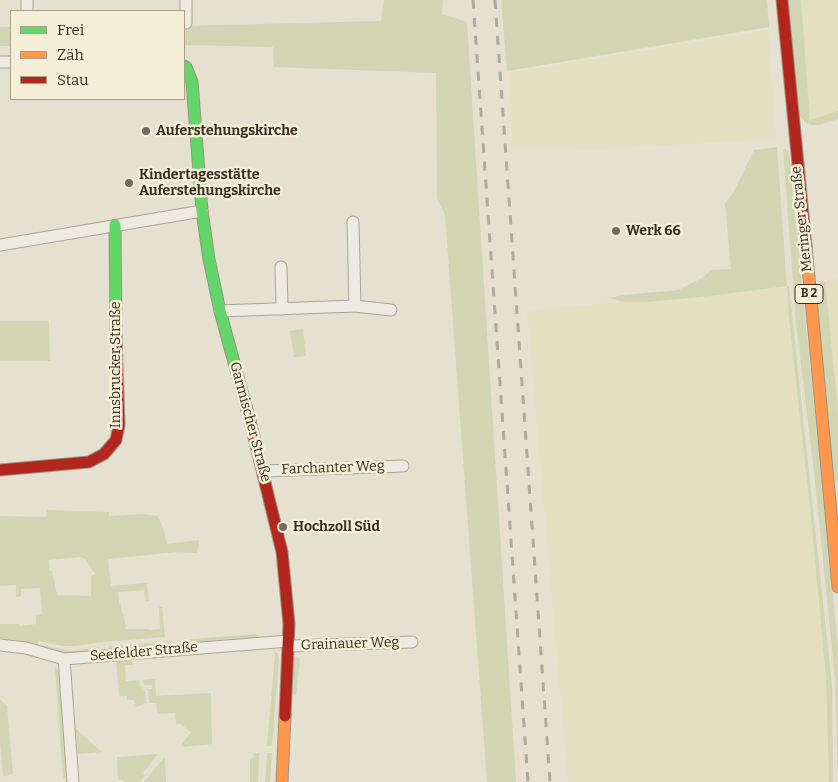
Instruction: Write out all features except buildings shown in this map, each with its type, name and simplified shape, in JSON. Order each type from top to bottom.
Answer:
[{"type":"street","points":[[186,0],[186,23]]},
{"type":"street","name":"Meringer Straße","points":[[782,0],[838,587]]},
{"type":"street","name":"Garmischer Straße","points":[[185,66],[192,82],[202,211],[209,259],[220,311],[263,471],[282,552],[289,644],[282,782]]},
{"type":"street","points":[[0,245],[202,211]]},
{"type":"street","points":[[353,222],[355,306]]},
{"type":"street","name":"Innsbrucker Straße","points":[[0,470],[64,466],[89,462],[104,454],[116,440],[119,425],[116,351],[115,225]]},
{"type":"street","points":[[281,267],[282,310]]},
{"type":"street","points":[[220,311],[355,306],[391,310]]},
{"type":"street","name":"Farchanter Weg","points":[[263,471],[403,466]]},
{"type":"street","name":"Grainauer Weg","points":[[289,644],[412,642]]},
{"type":"street","name":"Seefelder Straße","points":[[0,645],[26,648],[64,659],[289,644]]},
{"type":"street","points":[[64,659],[72,782]]},
{"type":"shaded area","points":[[801,0],[838,0],[838,111],[810,120]]},
{"type":"shaded area","points":[[768,30],[776,139],[600,149],[513,148],[509,73]]},
{"type":"shaded area","points":[[838,277],[838,411],[825,281]]},
{"type":"shaded area","points":[[787,286],[826,678],[829,782],[568,782],[527,310],[710,296]]},
{"type":"green space","points":[[384,0],[443,0],[442,14],[467,22],[516,782],[487,782],[445,215],[437,198],[436,73],[274,67],[273,47],[185,45],[185,26],[381,21]]},
{"type":"green space","points":[[501,0],[767,0],[769,27],[507,71]]},
{"type":"green space","points":[[788,0],[801,0],[810,120],[838,111],[838,119],[819,125],[811,125],[805,122],[798,114]]},
{"type":"green space","points":[[0,27],[10,27],[10,46],[0,46]]},
{"type":"green space","points":[[777,147],[787,286],[647,302],[623,302],[609,298],[678,290],[700,279],[712,270],[731,269],[725,203],[733,193],[754,150]]},
{"type":"green space","points":[[783,149],[786,149],[789,153],[838,646],[838,782],[835,678],[814,472],[796,323]]},
{"type":"green space","points":[[825,281],[838,411],[838,483],[835,481],[814,285]]},
{"type":"green space","points":[[787,286],[789,286],[832,685],[833,782],[829,782],[826,678]]},
{"type":"green space","points":[[0,321],[49,321],[50,361],[0,361]]},
{"type":"green space","points":[[303,329],[306,356],[294,357],[290,331]]},
{"type":"green space","points":[[47,510],[109,512],[109,516],[142,514],[158,516],[167,544],[199,540],[197,553],[176,552],[108,559],[111,586],[147,583],[149,601],[146,601],[144,590],[118,592],[119,604],[121,604],[126,629],[160,629],[159,607],[162,607],[165,637],[76,646],[63,646],[38,641],[38,647],[18,640],[0,638],[0,624],[19,624],[20,626],[36,624],[36,615],[42,614],[40,588],[21,589],[21,596],[16,597],[16,585],[0,586],[0,516],[46,517]],"holes":[[[81,557],[86,560],[95,574],[91,576],[91,596],[57,595],[49,560]]]},
{"type":"green space","points":[[256,634],[260,637],[181,644],[179,640]]},
{"type":"green space","points":[[173,641],[171,644],[109,649],[108,646]]},
{"type":"green space","points":[[41,645],[71,651],[100,647],[99,649],[62,654],[43,648]]},
{"type":"green space","points":[[272,648],[278,654],[279,659],[272,746],[267,746],[275,654]]},
{"type":"green space","points":[[294,657],[300,658],[296,695],[292,692]]},
{"type":"green space","points":[[132,660],[133,665],[125,665],[126,681],[139,680],[140,686],[145,690],[146,703],[136,707],[134,700],[127,700],[127,696],[119,696],[116,661]]},
{"type":"green space","points":[[55,667],[59,671],[67,778],[63,778]]},
{"type":"green space","points":[[155,679],[156,696],[211,693],[212,744],[183,747],[181,745],[191,732],[179,723],[176,724],[175,713],[157,714],[156,703],[149,703],[148,689],[152,689],[152,685],[144,685],[143,680]]},
{"type":"green space","points":[[0,699],[7,706],[13,773],[3,778],[0,741]]},
{"type":"green space","points":[[76,729],[102,752],[78,754]]},
{"type":"green space","points":[[254,753],[259,753],[258,782],[250,782],[250,759],[253,758]]},
{"type":"green space","points":[[267,753],[272,753],[270,782],[265,782]]},
{"type":"green space","points":[[158,754],[143,773],[145,776],[140,782],[118,780],[117,757]]},
{"type":"green space","points":[[165,757],[166,782],[144,782],[158,765]]},
{"type":"railway","points":[[473,0],[528,782]]},
{"type":"railway","points":[[495,0],[550,782]]},
{"type":"traffic: fast","points":[[185,66],[192,82],[202,211],[209,259],[220,311],[250,421]]},
{"type":"traffic: fast","points":[[115,225],[116,335]]},
{"type":"traffic: slow","points":[[806,246],[838,587]]},
{"type":"traffic: slow","points":[[282,782],[285,716]]},
{"type":"traffic: jam","points":[[782,0],[806,246]]},
{"type":"traffic: jam","points":[[0,470],[89,462],[104,454],[116,440],[119,425],[116,335]]},
{"type":"traffic: jam","points":[[250,421],[282,552],[289,624],[285,716]]},
{"type":"place","name":"Auferstehungskirche","points":[[146,131]]},
{"type":"place","name":"Kindertagesstätte Auferstehungskirche","points":[[129,183]]},
{"type":"place","name":"Werk 66","points":[[616,231]]},
{"type":"place","name":"Hochzoll Süd","points":[[283,527]]}]
